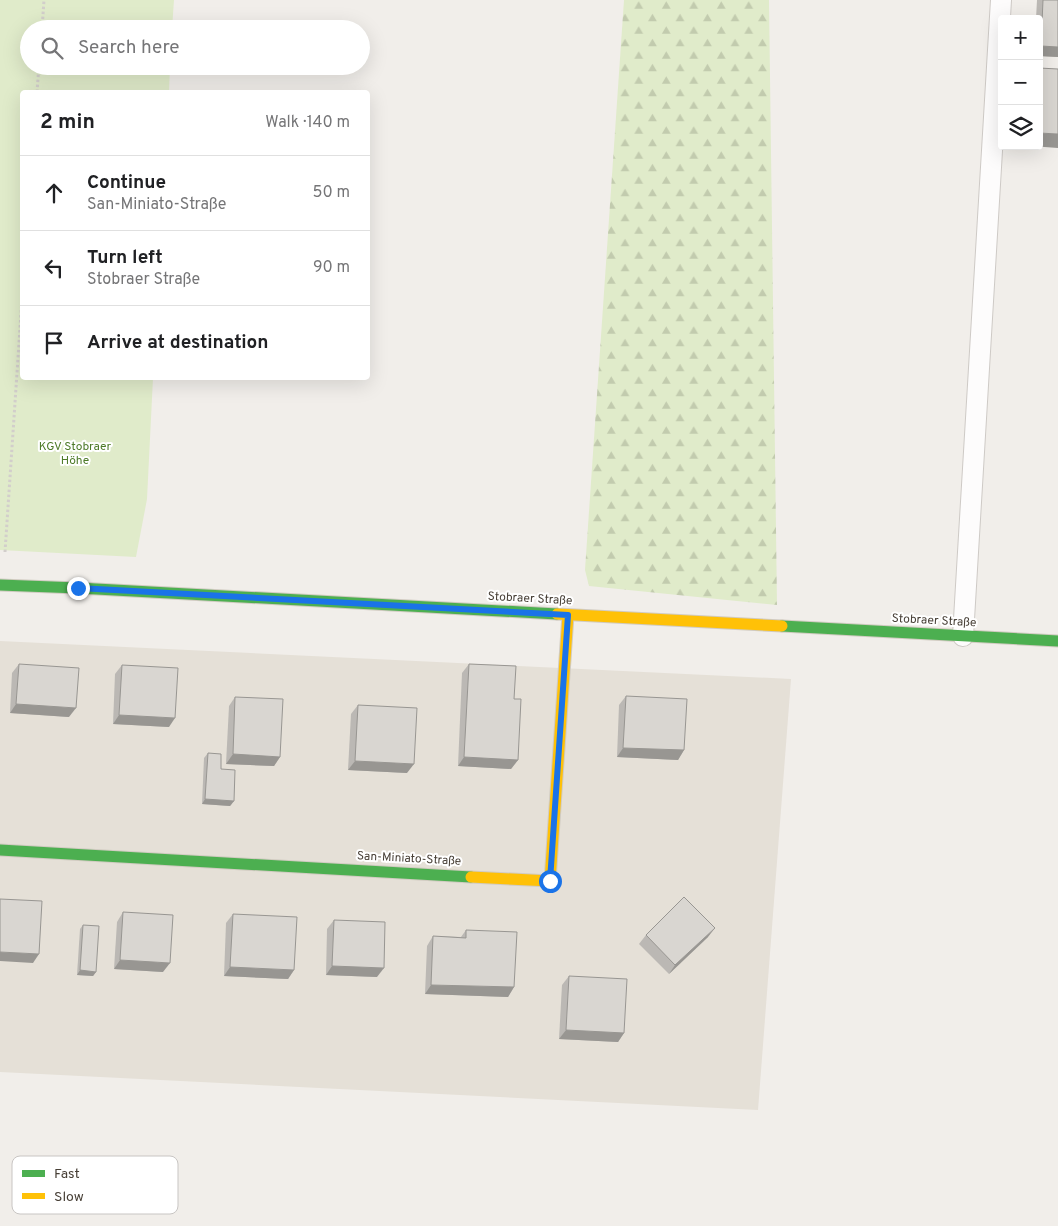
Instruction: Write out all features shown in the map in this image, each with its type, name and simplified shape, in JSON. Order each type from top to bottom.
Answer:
[{"type":"street","name":"Stobraer Straße","points":[[1,585],[1058,641]]},
{"type":"street","name":"San-Miniato-Straße","points":[[0,850],[550,881],[568,615]]},
{"type":"lane","points":[[963,636],[1001,0]]},
{"type":"path","points":[[43,20],[44,0]]},
{"type":"path","points":[[37,90],[38,75]]},
{"type":"path","points":[[1,585],[20,325]]},
{"type":"shaded area","points":[[0,641],[791,679],[758,1110],[0,1072]]},
{"type":"green space","name":"KGV Stobraer Höhe","points":[[0,0],[174,0],[173,20],[20,20],[20,75],[170,75],[169,90],[20,90],[20,380],[153,380],[147,499],[136,557],[0,550]]},
{"type":"green space","points":[[624,0],[769,0],[777,605],[589,586],[585,570]]},
{"type":"building","points":[[1043,0],[1058,0],[1058,47],[1043,46]]},
{"type":"building","points":[[1043,68],[1058,69],[1058,134],[1043,133]]},
{"type":"building","points":[[19,664],[79,668],[76,708],[16,704]]},
{"type":"building","points":[[469,664],[516,666],[514,699],[521,699],[518,760],[464,757]]},
{"type":"building","points":[[122,665],[178,668],[175,718],[119,715]]},
{"type":"building","points":[[626,696],[687,699],[684,750],[623,748]]},
{"type":"building","points":[[235,697],[283,699],[280,757],[233,754]]},
{"type":"building","points":[[358,705],[417,708],[414,764],[355,761]]},
{"type":"building","points":[[208,753],[221,754],[221,769],[235,770],[234,801],[205,799]]},
{"type":"building","points":[[684,897],[715,928],[675,965],[646,935]]},
{"type":"building","points":[[0,899],[42,901],[39,954],[0,952]]},
{"type":"building","points":[[123,912],[173,915],[170,963],[120,960]]},
{"type":"building","points":[[233,914],[297,917],[294,970],[230,967]]},
{"type":"building","points":[[334,920],[385,922],[384,968],[332,966]]},
{"type":"building","points":[[83,925],[99,926],[96,972],[80,970]]},
{"type":"building","points":[[466,930],[517,932],[514,987],[431,985],[433,936],[466,938]]},
{"type":"building","points":[[569,976],[627,979],[624,1033],[566,1030]]},
{"type":"traffic: fast","points":[[0,585],[557,614]]},
{"type":"traffic: fast","points":[[782,626],[1058,641]]},
{"type":"traffic: fast","points":[[0,850],[471,877]]},
{"type":"traffic: slow","points":[[557,614],[782,626]]},
{"type":"traffic: slow","points":[[471,877],[550,881],[568,615]]},
{"type":"route","points":[[78,588],[568,615],[550,881]]}]
